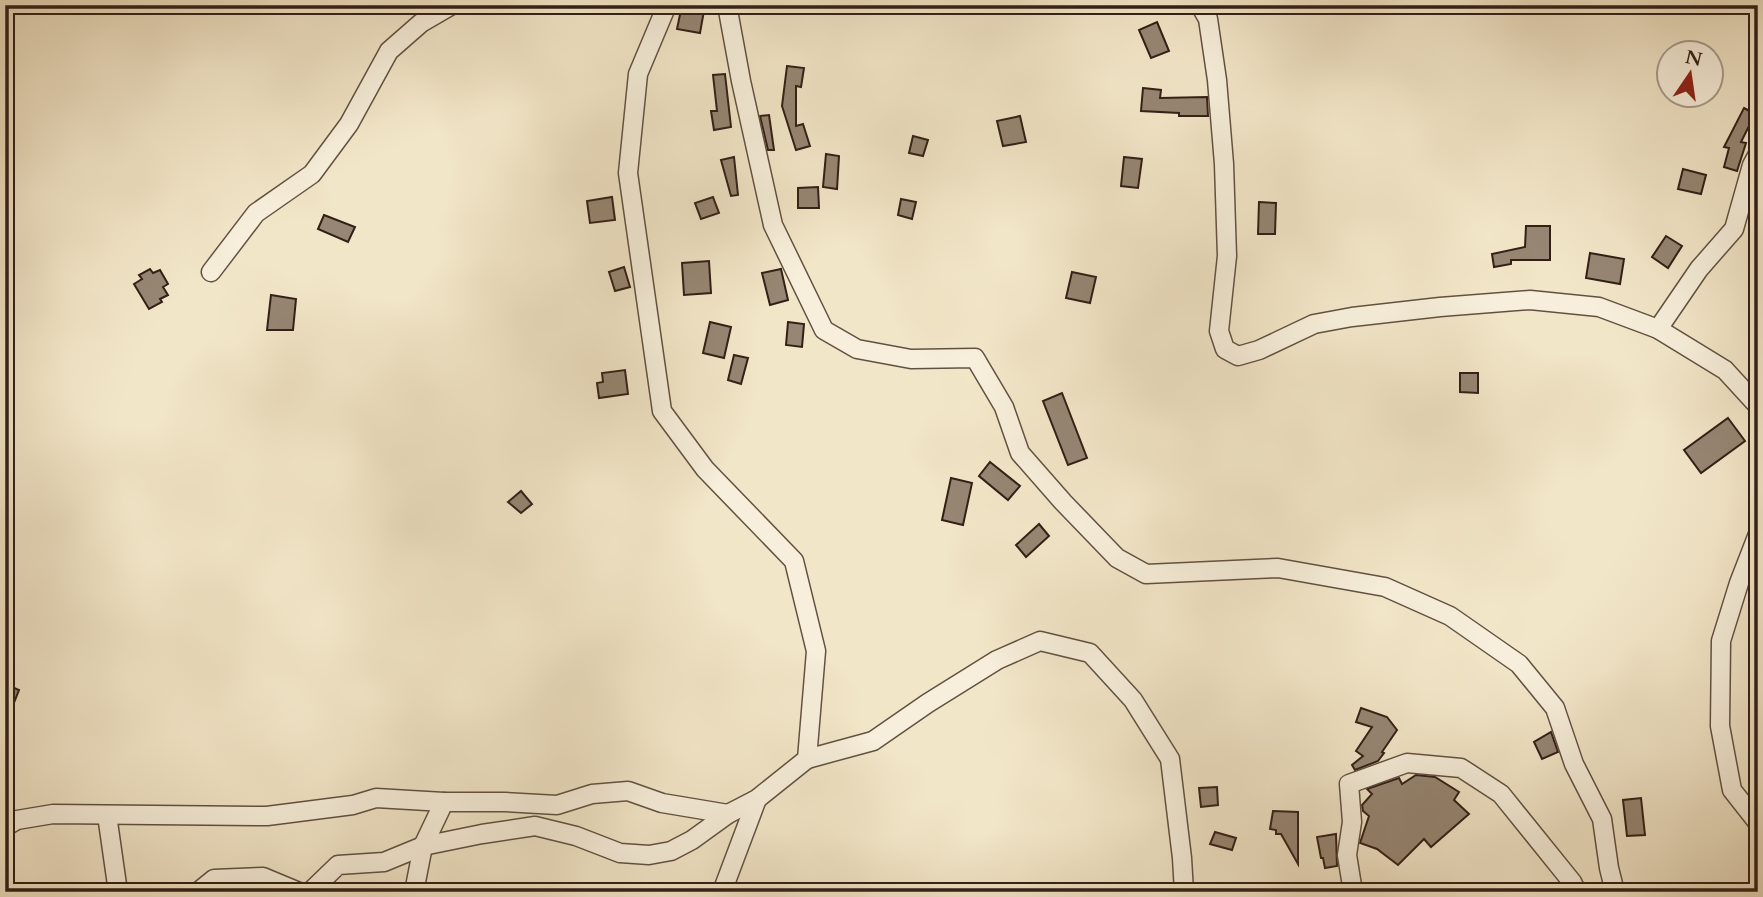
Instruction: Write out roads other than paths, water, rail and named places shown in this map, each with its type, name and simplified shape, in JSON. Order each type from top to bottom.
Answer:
[{"type":"street","points":[[211,272],[256,213],[312,174],[349,124],[389,51],[421,23],[452,5]]},
{"type":"street","points":[[667,5],[638,74],[628,173],[662,411],[705,468],[794,561],[816,652],[807,759]]},
{"type":"street","points":[[727,5],[772,225],[824,330],[857,349],[870,352],[911,359],[975,358],[1003,407],[1020,453],[1117,558],[1146,574],[1278,568],[1385,587],[1450,616],[1519,664],[1555,708],[1574,764],[1602,819],[1615,892]]},
{"type":"street","points":[[1200,5],[1208,19],[1217,80],[1223,152],[1227,256],[1219,331],[1225,349],[1238,356],[1259,350],[1314,324],[1440,307],[1530,300],[1599,307],[1658,329],[1726,370],[1758,406]]},
{"type":"street","points":[[1658,329],[1699,269],[1734,229],[1752,165],[1758,154]]},
{"type":"street","points":[[1758,534],[1721,641],[1720,726],[1732,790],[1758,822]]},
{"type":"street","points":[[310,892],[338,865],[384,862],[423,846],[535,826],[576,836],[620,853],[649,855],[671,851],[692,840],[728,814],[757,799],[807,759],[873,741],[997,660],[1041,640],[1090,653],[1133,700],[1170,759],[1184,892]]},
{"type":"street","points":[[1353,892],[1347,855],[1352,822],[1349,784],[1407,763],[1461,768],[1501,794],[1573,882],[1577,892]]},
{"type":"street","points":[[5,827],[17,820],[52,814],[267,816],[353,805],[376,798],[557,805],[592,794],[628,791],[662,803],[728,814]]},
{"type":"street","points":[[722,892],[757,799]]},
{"type":"street","points":[[414,892],[423,846],[444,802]]},
{"type":"street","points":[[107,815],[118,892]]},
{"type":"street","points":[[198,892],[214,879],[263,877],[299,892]]}]
